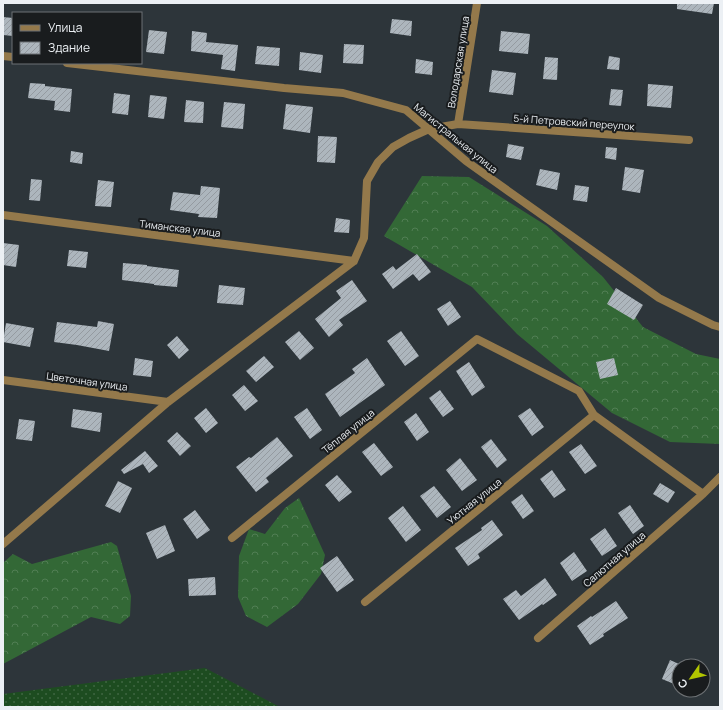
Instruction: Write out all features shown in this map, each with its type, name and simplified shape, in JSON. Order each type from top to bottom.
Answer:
[{"type":"street","name":"Володарская улица","points":[[458,124],[477,3]]},
{"type":"street","name":"Магистральная улица","points":[[76,64],[284,88],[342,93],[406,110],[466,161],[659,298],[720,327]]},
{"type":"street","name":"5-й Петровский переулок","points":[[354,261],[364,238],[367,181],[378,162],[393,148],[409,138],[429,129],[458,124],[690,140]]},
{"type":"street","name":"Тиманская улица","points":[[3,215],[354,261]]},
{"type":"street","points":[[3,544],[168,402],[354,261]]},
{"type":"street","name":"Тёплая улица","points":[[232,538],[477,339],[579,391],[594,415]]},
{"type":"street","name":"Цветочная улица","points":[[3,380],[168,402]]},
{"type":"street","points":[[594,415],[703,494]]},
{"type":"street","name":"Уютная улица","points":[[366,602],[594,415]]},
{"type":"street","name":"Салютная улица","points":[[538,638],[703,494],[720,477]]},
{"type":"green space","points":[[422,176],[469,177],[547,226],[603,277],[643,327],[696,354],[720,359],[720,444],[670,442],[612,413],[517,334],[472,287],[384,236]]},
{"type":"green space","points":[[299,498],[325,555],[321,574],[298,604],[267,627],[246,616],[238,597],[239,556],[249,529],[265,534],[285,508]]},
{"type":"green space","points":[[111,542],[117,546],[131,596],[130,616],[120,624],[91,617],[3,664],[3,563],[13,554],[32,564]]},
{"type":"green space","points":[[205,668],[280,707],[3,707],[3,694]]},
{"type":"building","points":[[677,3],[714,3],[712,14],[677,9]]},
{"type":"building","points":[[3,17],[12,18],[12,36],[3,35]]},
{"type":"building","points":[[392,19],[412,21],[411,36],[390,33]]},
{"type":"building","points":[[149,30],[167,32],[164,54],[146,52]]},
{"type":"building","points":[[192,31],[207,33],[206,42],[238,45],[235,71],[221,69],[223,55],[191,51]]},
{"type":"building","points":[[501,31],[530,34],[528,54],[499,51]]},
{"type":"building","points":[[344,44],[364,45],[363,64],[343,63]]},
{"type":"building","points":[[257,46],[280,48],[279,66],[255,64]]},
{"type":"building","points":[[300,52],[323,55],[321,73],[299,70]]},
{"type":"building","points":[[609,56],[620,58],[619,70],[607,69]]},
{"type":"building","points":[[545,57],[558,58],[557,80],[543,79]]},
{"type":"building","points":[[416,59],[433,62],[432,75],[415,73]]},
{"type":"building","points":[[492,70],[516,73],[513,95],[489,92]]},
{"type":"building","points":[[30,83],[72,89],[70,112],[54,110],[55,101],[28,98]]},
{"type":"building","points":[[648,84],[673,86],[671,108],[647,106]]},
{"type":"building","points":[[611,89],[623,90],[621,106],[609,105]]},
{"type":"building","points":[[114,93],[130,95],[128,115],[112,113]]},
{"type":"building","points":[[150,95],[167,97],[164,119],[148,117]]},
{"type":"building","points":[[186,100],[204,102],[203,123],[184,122]]},
{"type":"building","points":[[224,102],[245,104],[243,129],[221,127]]},
{"type":"building","points":[[286,104],[313,107],[310,133],[283,129]]},
{"type":"building","points":[[318,136],[337,137],[335,163],[317,162]]},
{"type":"building","points":[[508,144],[524,147],[521,160],[506,157]]},
{"type":"building","points":[[606,147],[617,148],[616,160],[605,158]]},
{"type":"building","points":[[71,151],[83,153],[82,164],[70,162]]},
{"type":"building","points":[[625,167],[644,170],[640,193],[622,190]]},
{"type":"building","points":[[540,169],[560,173],[557,190],[536,185]]},
{"type":"building","points":[[31,179],[42,180],[40,201],[29,200]]},
{"type":"building","points":[[98,180],[114,182],[111,207],[95,206]]},
{"type":"building","points":[[575,185],[589,187],[587,202],[573,200]]},
{"type":"building","points":[[201,186],[220,188],[217,218],[198,217],[199,214],[170,210],[173,192],[200,195]]},
{"type":"building","points":[[336,218],[350,220],[349,233],[334,232]]},
{"type":"building","points":[[3,243],[19,245],[16,267],[3,265]]},
{"type":"building","points":[[69,250],[88,252],[86,268],[67,266]]},
{"type":"building","points":[[417,254],[431,272],[419,281],[413,274],[393,289],[382,274],[393,266],[396,270]]},
{"type":"building","points":[[123,263],[179,270],[177,287],[122,280]]},
{"type":"building","points":[[352,280],[367,301],[339,320],[343,325],[329,337],[315,319],[341,298],[336,291]]},
{"type":"building","points":[[219,285],[245,288],[243,305],[217,303]]},
{"type":"building","points":[[616,288],[643,305],[634,320],[607,304]]},
{"type":"building","points":[[450,301],[461,317],[448,326],[437,309]]},
{"type":"building","points":[[98,321],[114,324],[109,351],[54,342],[57,322],[97,327]]},
{"type":"building","points":[[6,323],[34,328],[30,347],[3,342]]},
{"type":"building","points":[[299,331],[314,348],[300,360],[285,342]]},
{"type":"building","points":[[401,331],[419,356],[405,366],[387,341]]},
{"type":"building","points":[[177,336],[189,350],[179,359],[167,345]]},
{"type":"building","points":[[264,356],[274,367],[256,382],[246,371]]},
{"type":"building","points":[[135,358],[153,361],[151,377],[133,375]]},
{"type":"building","points":[[367,358],[385,385],[340,417],[325,394],[355,373],[352,369]]},
{"type":"building","points":[[614,358],[618,375],[600,379],[596,362]]},
{"type":"building","points":[[469,362],[485,387],[472,396],[456,371]]},
{"type":"building","points":[[244,385],[258,401],[245,411],[232,395]]},
{"type":"building","points":[[440,390],[454,409],[443,417],[429,398]]},
{"type":"building","points":[[206,408],[218,423],[206,433],[194,418]]},
{"type":"building","points":[[307,408],[322,430],[310,439],[294,417]]},
{"type":"building","points":[[530,408],[544,427],[532,436],[518,416]]},
{"type":"building","points":[[73,409],[102,413],[100,432],[71,427]]},
{"type":"building","points":[[416,413],[429,432],[417,441],[404,422]]},
{"type":"building","points":[[19,419],[35,421],[32,441],[16,439]]},
{"type":"building","points":[[177,432],[191,446],[180,456],[167,441]]},
{"type":"building","points":[[277,437],[293,456],[266,478],[269,482],[256,492],[236,467],[249,457],[251,458]]},
{"type":"building","points":[[491,439],[507,460],[497,468],[481,447]]},
{"type":"building","points":[[374,443],[393,467],[381,476],[362,452]]},
{"type":"building","points":[[581,444],[597,466],[585,474],[569,452]]},
{"type":"building","points":[[145,451],[158,466],[149,473],[143,464],[124,474],[121,470]]},
{"type":"building","points":[[460,458],[477,480],[462,491],[446,470]]},
{"type":"building","points":[[552,470],[566,490],[554,498],[540,479]]},
{"type":"building","points":[[337,475],[352,492],[339,502],[325,485]]},
{"type":"building","points":[[118,481],[132,488],[120,513],[105,506]]},
{"type":"building","points":[[660,483],[675,492],[668,503],[653,494]]},
{"type":"building","points":[[434,486],[451,507],[437,518],[420,496]]},
{"type":"building","points":[[522,494],[534,511],[523,519],[511,502]]},
{"type":"building","points":[[630,505],[644,526],[633,534],[618,513]]},
{"type":"building","points":[[403,506],[421,530],[406,542],[388,518]]},
{"type":"building","points":[[195,510],[210,530],[197,539],[183,519]]},
{"type":"building","points":[[492,520],[503,535],[478,554],[480,558],[468,566],[455,548],[482,530],[481,528]]},
{"type":"building","points":[[165,525],[175,551],[157,559],[146,533]]},
{"type":"building","points":[[605,528],[617,546],[602,556],[590,539]]},
{"type":"building","points":[[574,552],[587,571],[572,581],[560,563]]},
{"type":"building","points":[[337,556],[354,580],[337,592],[320,568]]},
{"type":"building","points":[[215,577],[216,595],[189,596],[188,579]]},
{"type":"building","points":[[545,578],[557,595],[519,620],[503,599],[516,590],[521,596]]},
{"type":"building","points":[[616,601],[628,618],[603,634],[604,636],[590,645],[577,626]]},
{"type":"building","points":[[670,660],[671,660],[671,683],[662,679]]}]
